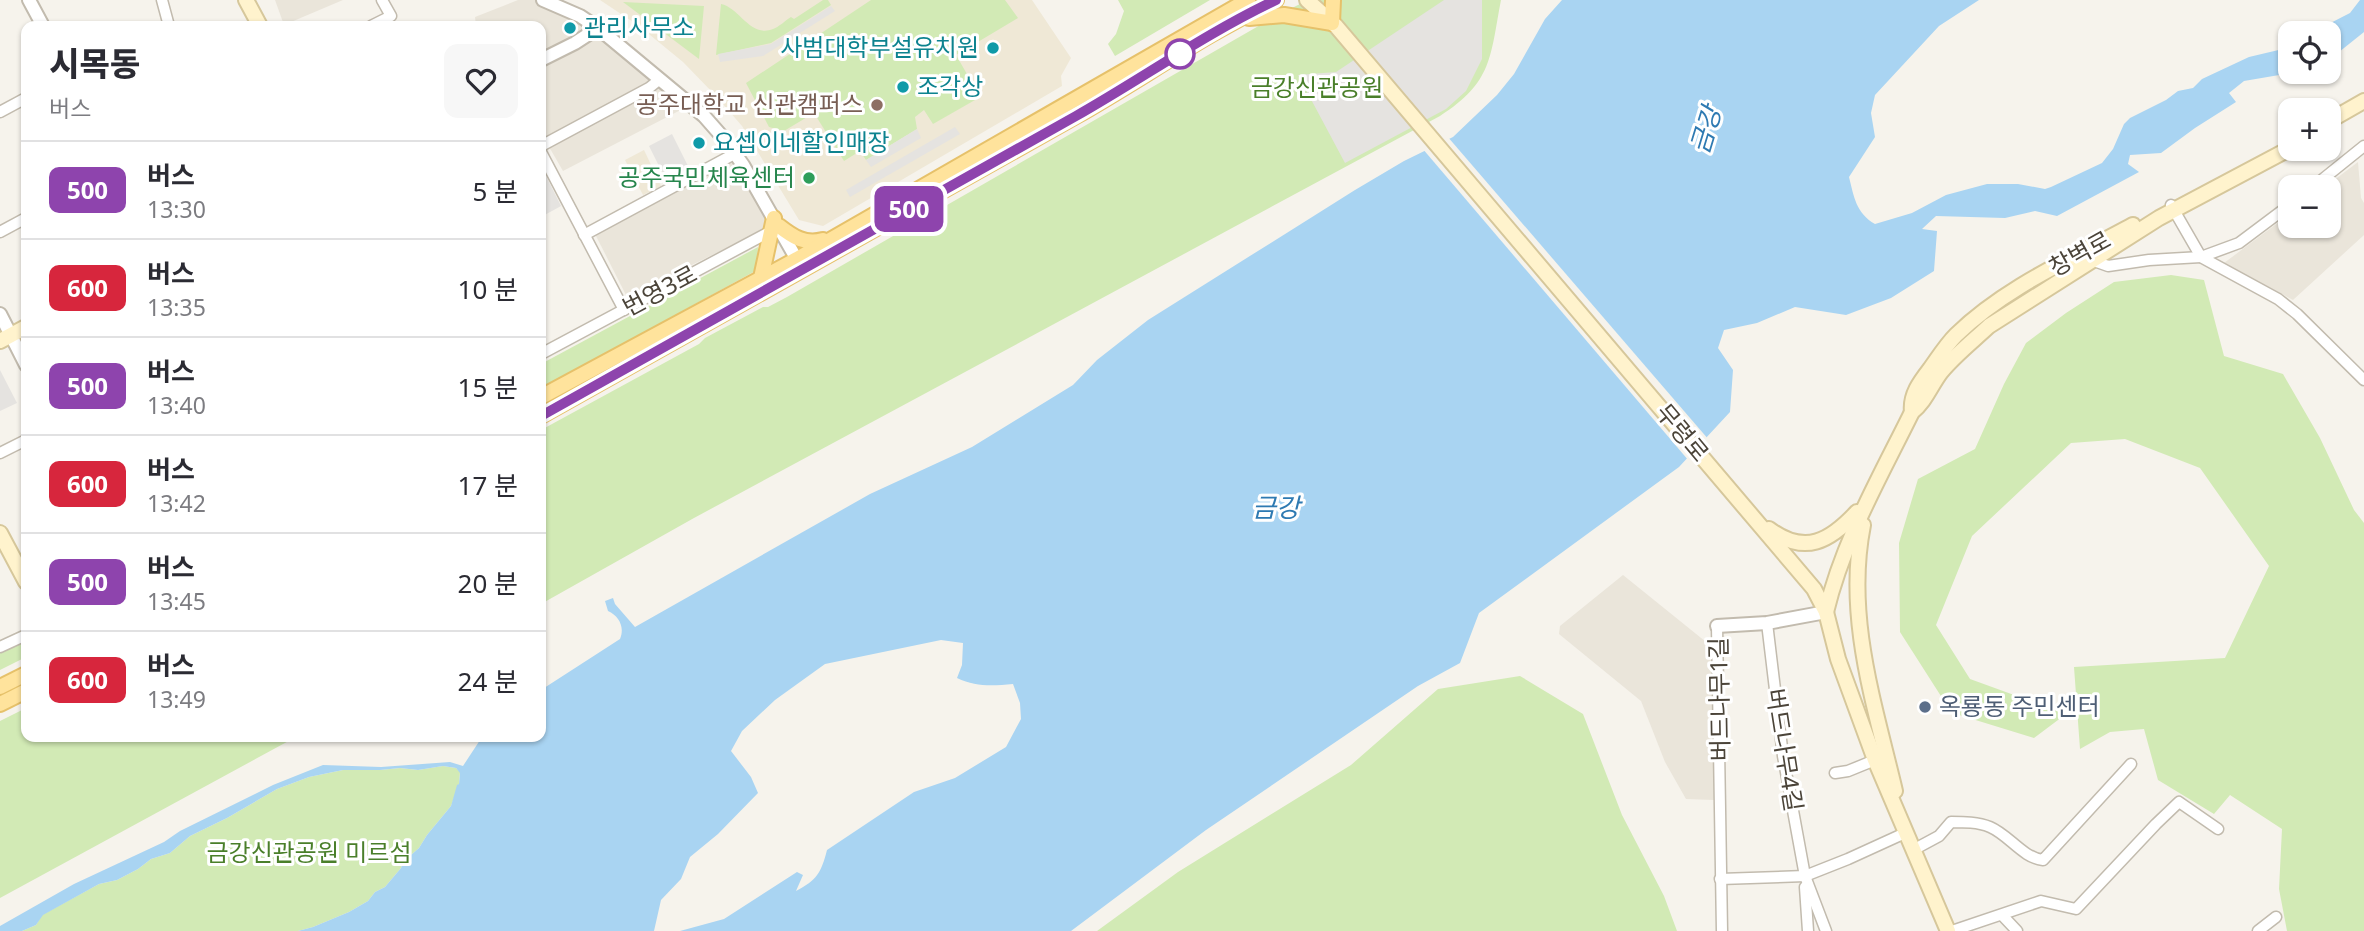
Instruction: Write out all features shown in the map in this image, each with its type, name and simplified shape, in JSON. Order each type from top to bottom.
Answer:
[{"type":"main road","points":[[246,0],[257,21]]},
{"type":"main road","points":[[546,413],[800,264],[1143,77],[1230,22],[1276,0]]},
{"type":"main road","name":"무령로","points":[[1307,0],[1334,24],[1814,589],[1826,612],[1838,659],[1875,760],[1950,931]]},
{"type":"main road","points":[[1230,22],[1284,15],[1334,24],[1333,0]]},
{"type":"main road","points":[[546,394],[761,278],[800,264],[835,237],[1241,2]]},
{"type":"main road","points":[[2341,114],[2364,102]]},
{"type":"main road","points":[[2341,121],[2364,108]]},
{"type":"main road","name":"창벽로","points":[[1826,612],[1831,589],[1868,499],[1912,412],[1920,405],[1943,370],[1989,326],[2094,261],[2172,207],[2278,148]]},
{"type":"main road","name":"창벽로","points":[[1912,412],[1911,402],[1920,382],[1955,337],[1980,315],[2044,274],[2278,154]]},
{"type":"main road","points":[[761,278],[768,241],[775,225],[802,241],[814,242],[835,237]]},
{"type":"main road","points":[[1754,518],[1777,535],[1797,543],[1821,542],[1841,529],[1868,499]]},
{"type":"main road","points":[[1868,499],[1856,571],[1856,604],[1870,688],[1905,833]]},
{"type":"main road","points":[[0,533],[21,573]]},
{"type":"main road","points":[[0,687],[21,676]]},
{"type":"main road","points":[[0,704],[21,694]]},
{"type":"street","points":[[29,0],[40,21]]},
{"type":"street","points":[[162,0],[168,21]]},
{"type":"street","points":[[381,21],[391,16],[382,0]]},
{"type":"street","points":[[543,0],[580,16],[598,28],[704,116],[736,153],[775,225],[800,264]]},
{"type":"street","points":[[546,58],[598,28]]},
{"type":"street","points":[[546,143],[649,88],[660,79]]},
{"type":"street","points":[[0,111],[21,100]]},
{"type":"street","points":[[2328,175],[2364,146]]},
{"type":"street","points":[[584,235],[736,153]]},
{"type":"street","points":[[546,162],[624,310]]},
{"type":"street","points":[[2172,207],[2201,257],[2278,299],[2297,314],[2364,380]]},
{"type":"street","points":[[2094,261],[2108,266],[2201,257],[2239,243],[2278,214]]},
{"type":"street","points":[[0,232],[21,221]]},
{"type":"street","name":"번영3로","points":[[546,349],[624,310],[775,225]]},
{"type":"street","points":[[0,314],[6,338],[21,358]]},
{"type":"street","points":[[0,453],[21,442]]},
{"type":"street","name":"버드나무1길","points":[[1722,931],[1717,626],[1767,623],[1826,612]]},
{"type":"street","name":"버드나무4길","points":[[1767,623],[1783,756],[1805,876],[1826,931]]},
{"type":"street","points":[[0,648],[21,638]]},
{"type":"street","points":[[1835,773],[1848,771],[1875,760]]},
{"type":"street","points":[[1913,850],[1939,836],[1951,822],[1974,822],[1992,828],[2032,856],[2043,860],[2131,764]]},
{"type":"street","points":[[1950,931],[2041,901],[2076,909],[2179,802],[2218,829]]},
{"type":"street","points":[[1720,879],[1805,876],[1905,833]]},
{"type":"street","points":[[1805,876],[1808,931]]},
{"type":"street","points":[[2003,915],[2017,931]]},
{"type":"street","points":[[2258,931],[2276,918]]},
{"type":"shaded area","points":[[275,0],[343,0],[293,21],[283,21]]},
{"type":"shaded area","points":[[518,0],[550,0],[696,102],[563,171],[546,142],[546,21],[475,21],[475,17]]},
{"type":"shaded area","name":"공주대학교 신관캠퍼스","points":[[600,0],[1032,0],[1071,58],[1061,76],[1062,86],[823,226],[799,220],[742,126],[683,62],[639,26]]},
{"type":"shaded area","points":[[1444,0],[1482,0],[1482,59],[1466,91],[1446,109],[1345,163],[1298,75],[1336,72]]},
{"type":"shaded area","points":[[831,6],[835,11],[763,56],[720,62],[718,54],[771,44]]},
{"type":"shaded area","points":[[955,127],[960,134],[850,197],[846,190]]},
{"type":"shaded area","points":[[917,129],[921,138],[871,167],[866,160]]},
{"type":"shaded area","points":[[672,134],[689,168],[666,180],[649,146]]},
{"type":"shaded area","points":[[644,150],[661,186],[643,195],[625,160]]},
{"type":"shaded area","points":[[744,155],[773,202],[769,227],[627,297],[595,234]]},
{"type":"shaded area","points":[[2358,162],[2361,198],[2364,203],[2364,235],[2293,300],[2224,263],[2278,223],[2278,238],[2341,238],[2341,175]]},
{"type":"shaded area","points":[[546,176],[561,206],[546,214]]},
{"type":"shaded area","points":[[0,370],[17,403],[0,411]]},
{"type":"shaded area","points":[[1623,575],[1711,646],[1714,800],[1686,799],[1665,762],[1641,701],[1559,634],[1560,626]]},
{"type":"green space","points":[[823,0],[828,0],[831,5],[771,43],[716,55],[721,4],[751,26],[765,31],[791,17],[794,19]]},
{"type":"green space","points":[[871,0],[1005,0],[1018,18],[956,55],[971,81],[966,85],[975,100],[933,124],[924,110],[915,117],[917,129],[866,160],[860,151],[844,161],[814,113],[784,131],[769,127],[746,83]]},
{"type":"green space","points":[[1118,0],[1210,0],[1115,56],[1108,44],[1116,34],[1124,11]]},
{"type":"green space","name":"금강신관공원","points":[[1308,0],[1501,0],[1491,53],[1480,79],[1470,92],[1440,116],[694,518],[546,601],[546,427],[699,344],[705,338],[787,297]]},
{"type":"green space","points":[[623,2],[704,6],[699,59]]},
{"type":"green space","points":[[758,247],[757,270],[546,386],[546,361]]},
{"type":"green space","points":[[2171,275],[2204,280],[2224,356],[2283,374],[2320,438],[2354,510],[2364,523],[2364,931],[2287,931],[2279,889],[2282,829],[2230,795],[2214,814],[2158,780],[2144,729],[2110,732],[2080,749],[2074,667],[2225,658],[2269,566],[2200,468],[2125,439],[2071,443],[1972,536],[1936,625],[1970,679],[2066,714],[2034,738],[1956,714],[1946,704],[1900,632],[1899,543],[1918,479],[1975,449],[2026,343],[2114,282]]},
{"type":"green space","points":[[21,641],[21,660],[0,670],[0,651]]},
{"type":"green space","points":[[1520,676],[1583,714],[1622,815],[1664,896],[1677,931],[1097,931],[1178,872],[1351,765],[1438,689]]},
{"type":"green space","points":[[21,710],[21,742],[287,742],[0,898],[0,721]]},
{"type":"green space","name":"금강신관공원 미르섬","points":[[443,766],[456,768],[460,772],[459,784],[451,806],[419,848],[403,862],[385,887],[375,892],[368,901],[313,927],[298,931],[22,931],[36,925],[42,915],[99,884],[117,880],[151,859],[170,853],[190,836],[277,789],[309,777],[343,770],[418,770]]},
{"type":"water","name":"금강","points":[[1562,0],[1979,0],[1939,26],[1875,95],[1871,113],[1875,137],[1849,177],[1860,210],[1875,224],[1912,213],[1946,195],[1987,184],[2018,184],[2045,189],[2051,187],[2102,163],[2130,118],[2178,91],[2193,88],[2202,79],[2249,57],[2278,50],[2278,75],[2244,81],[2229,93],[2236,102],[2161,153],[2130,155],[2128,164],[2139,172],[2057,216],[2035,211],[2005,218],[1936,216],[1922,229],[1937,231],[1934,271],[1891,298],[1846,315],[1795,307],[1757,323],[1724,330],[1718,348],[1733,370],[1730,412],[1679,467],[1479,613],[1460,663],[1418,686],[1206,830],[1071,931],[680,931],[724,919],[797,872],[803,875],[796,891],[817,875],[827,850],[914,792],[955,778],[1006,747],[1021,719],[1020,703],[1013,684],[984,685],[957,678],[962,665],[963,643],[941,640],[825,664],[775,700],[742,731],[731,751],[751,777],[758,793],[718,834],[690,857],[681,879],[661,900],[654,931],[298,931],[349,912],[385,887],[451,806],[460,773],[456,768],[443,766],[418,770],[343,770],[309,777],[277,789],[190,836],[170,853],[151,859],[117,880],[99,884],[43,915],[36,925],[22,931],[0,931],[0,926],[74,884],[164,842],[180,831],[273,785],[323,765],[381,767],[450,762],[463,766],[479,742],[546,742],[546,687],[620,639],[620,622],[608,611],[605,601],[613,598],[635,627],[870,494],[972,447],[1073,385],[1097,360],[1148,320],[1355,190],[1404,161],[1453,137],[1497,95],[1514,74],[1545,19]]},
{"type":"water","points":[[2360,0],[2364,0],[2364,32],[2341,50],[2341,21],[2334,21],[2350,13]]},
{"type":"pier","points":[[1447,136],[1709,440],[1689,461],[1422,148]]},
{"type":"bus line","name":"500","points":[[546,413],[1003,158],[1143,77],[1230,22],[1276,0]]},
{"type":"place","name":"관리사무소","points":[[570,28]]},
{"type":"place","name":"사범대학부설유치원","points":[[993,48]]},
{"type":"place","name":"조각상","points":[[903,87]]},
{"type":"place","name":"공주대학교 신관캠퍼스","points":[[877,105]]},
{"type":"place","name":"요셉이네할인매장","points":[[699,143]]},
{"type":"place","name":"공주국민체육센터","points":[[809,178]]},
{"type":"place","name":"옥룡동 주민센터","points":[[1925,707]]}]
